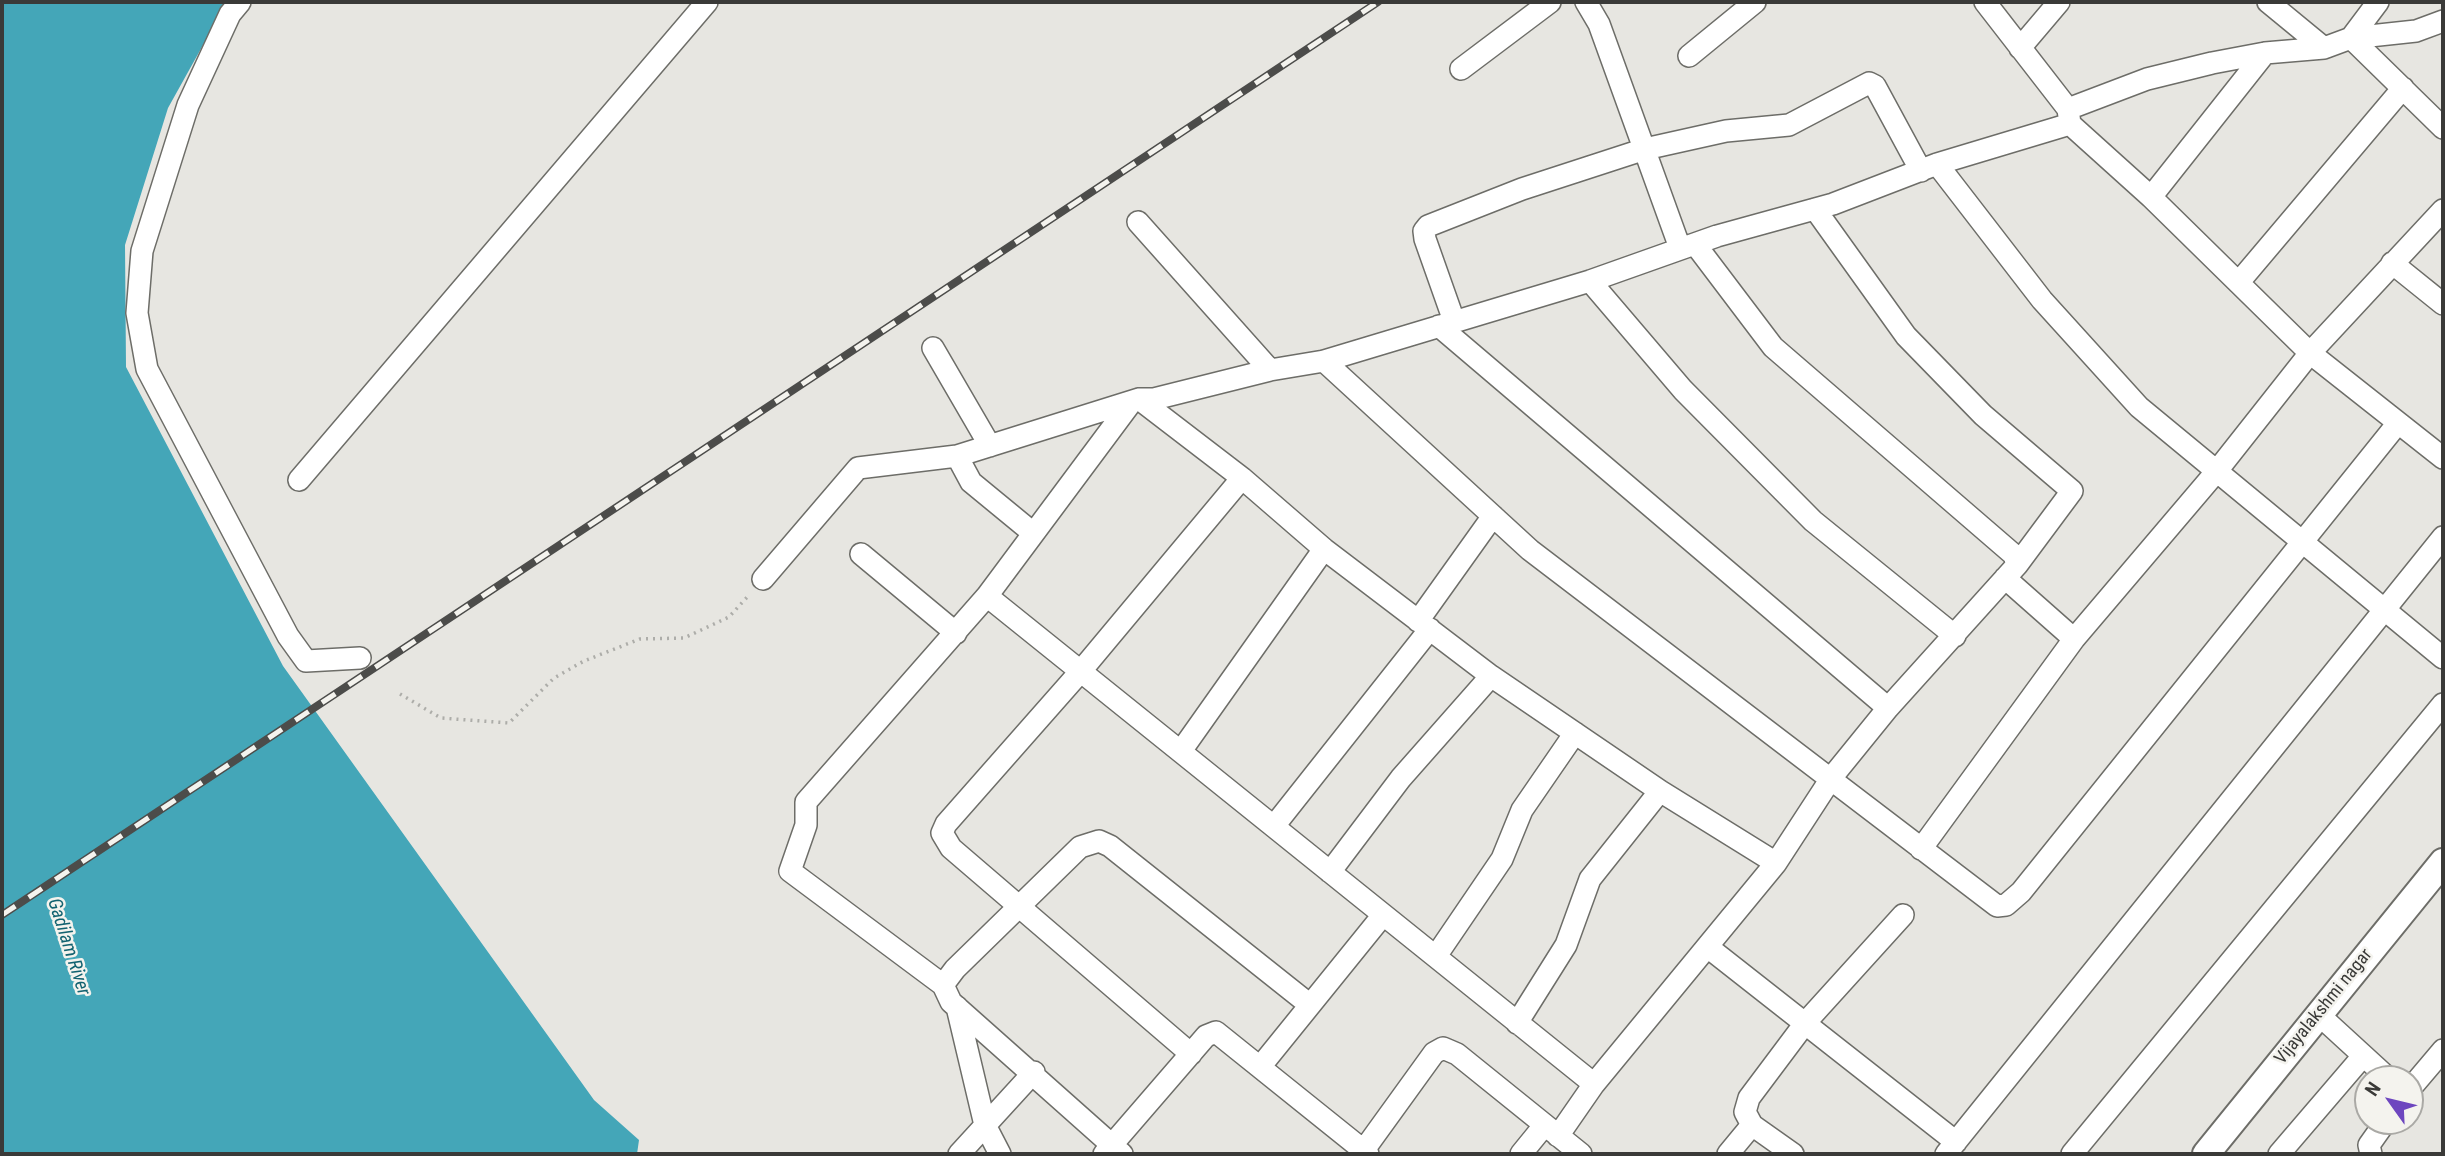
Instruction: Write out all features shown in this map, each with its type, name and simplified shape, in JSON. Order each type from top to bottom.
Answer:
[{"type":"street","points":[[240,2],[230,14],[188,105],[142,251],[137,313],[147,369],[288,636],[306,661],[360,658]]},
{"type":"street","points":[[299,480],[708,2]]},
{"type":"street","points":[[1461,69],[1550,2]]},
{"type":"street","points":[[1586,2],[1599,24],[1645,149],[1688,246],[1773,347],[2014,555],[2011,572]]},
{"type":"street","points":[[1689,56],[1755,2]]},
{"type":"street","points":[[1985,2],[2069,117],[2310,353],[2443,458]]},
{"type":"street","points":[[2021,48],[2059,2]]},
{"type":"street","points":[[2268,2],[2324,48]]},
{"type":"street","points":[[2351,38],[2378,2]]},
{"type":"street","points":[[764,579],[849,476],[859,468],[957,456],[1135,402],[1270,370],[1324,361],[1590,281],[1688,246],[1815,209],[1929,168],[2069,117],[2147,79],[2265,53],[2324,48],[2351,38],[2416,31],[2443,21]]},
{"type":"street","points":[[2351,38],[2443,128]]},
{"type":"street","points":[[2151,197],[2265,53]]},
{"type":"street","points":[[1888,708],[1447,324],[1425,239],[1424,232],[1428,226],[1522,189],[1645,149],[1727,131],[1789,125],[1869,83],[1874,86],[1929,168],[2084,348],[2139,407],[2302,545],[2443,658]]},
{"type":"street","points":[[2239,282],[2403,88]]},
{"type":"street","points":[[1521,1154],[1551,1131],[1594,1084],[1709,948],[1776,863],[1832,777],[1888,708],[2011,572],[2072,491],[1983,415],[1906,336],[1815,209]]},
{"type":"street","points":[[1921,849],[2074,639],[2216,472],[2310,353],[2443,210]]},
{"type":"street","points":[[1138,222],[1270,370]]},
{"type":"street","points":[[2392,263],[2443,304]]},
{"type":"street","points":[[1590,281],[1684,390],[1813,521],[1955,636]]},
{"type":"street","points":[[933,348],[990,446]]},
{"type":"street","points":[[1324,361],[1530,550],[1832,777],[1997,906],[2013,900],[2398,423]]},
{"type":"street","points":[[1135,402],[1242,478],[1324,550],[1491,676],[1660,791],[1776,863]]},
{"type":"street","points":[[1135,402],[987,596],[806,802],[806,825],[790,871],[943,985],[957,1007],[1034,1072],[1113,1151],[1206,1036],[1216,1032],[1364,1153],[1434,1053],[1443,1048],[1457,1054],[1581,1154]]},
{"type":"street","points":[[957,456],[971,482],[1033,533]]},
{"type":"street","points":[[1191,1055],[950,848],[942,833],[946,824],[1080,672],[1242,478]]},
{"type":"street","points":[[1274,826],[1424,625],[1493,516]]},
{"type":"street","points":[[1709,948],[1806,1022],[1951,1148],[2443,537]]},
{"type":"street","points":[[1181,751],[1324,550]]},
{"type":"street","points":[[861,554],[956,633]]},
{"type":"street","points":[[2011,572],[2074,639]]},
{"type":"street","points":[[987,596],[1594,1084]]},
{"type":"street","points":[[1330,872],[1401,778],[1491,676]]},
{"type":"street","points":[[2072,1154],[2443,704]]},
{"type":"street","points":[[1436,956],[1502,859],[1522,810],[1575,733]]},
{"type":"street","points":[[1517,1023],[1566,945],[1590,879],[1660,791]]},
{"type":"street","points":[[943,985],[955,969],[1080,846],[1099,841],[1110,846],[1310,1005]]},
{"type":"street","name":"Vijayalakshmi nagar","points":[[2206,1154],[2443,862]]},
{"type":"street","points":[[1260,1066],[1383,915]]},
{"type":"street","points":[[1793,1154],[1752,1125],[1745,1112],[1749,1098],[1806,1022],[1903,915]]},
{"type":"street","points":[[957,1007],[985,1125],[1000,1154]]},
{"type":"street","points":[[2318,1014],[2373,1065]]},
{"type":"street","points":[[2424,1072],[2443,1050]]},
{"type":"street","points":[[2279,1154],[2363,1056]]},
{"type":"street","points":[[959,1154],[1034,1072]]},
{"type":"street","points":[[1728,1154],[1752,1125]]},
{"type":"street","points":[[2371,1154],[2369,1144],[2376,1135]]},
{"type":"path","points":[[400,694],[441,719],[509,723],[554,678],[584,661],[640,639],[684,638],[729,617],[764,579]]},
{"type":"water","name":"Gadilam River","points":[[2,2],[227,2],[168,108],[125,245],[126,367],[283,666],[594,1100],[639,1140],[637,1154],[2,1154]]},
{"type":"railway","points":[[2,915],[1378,2]]}]
